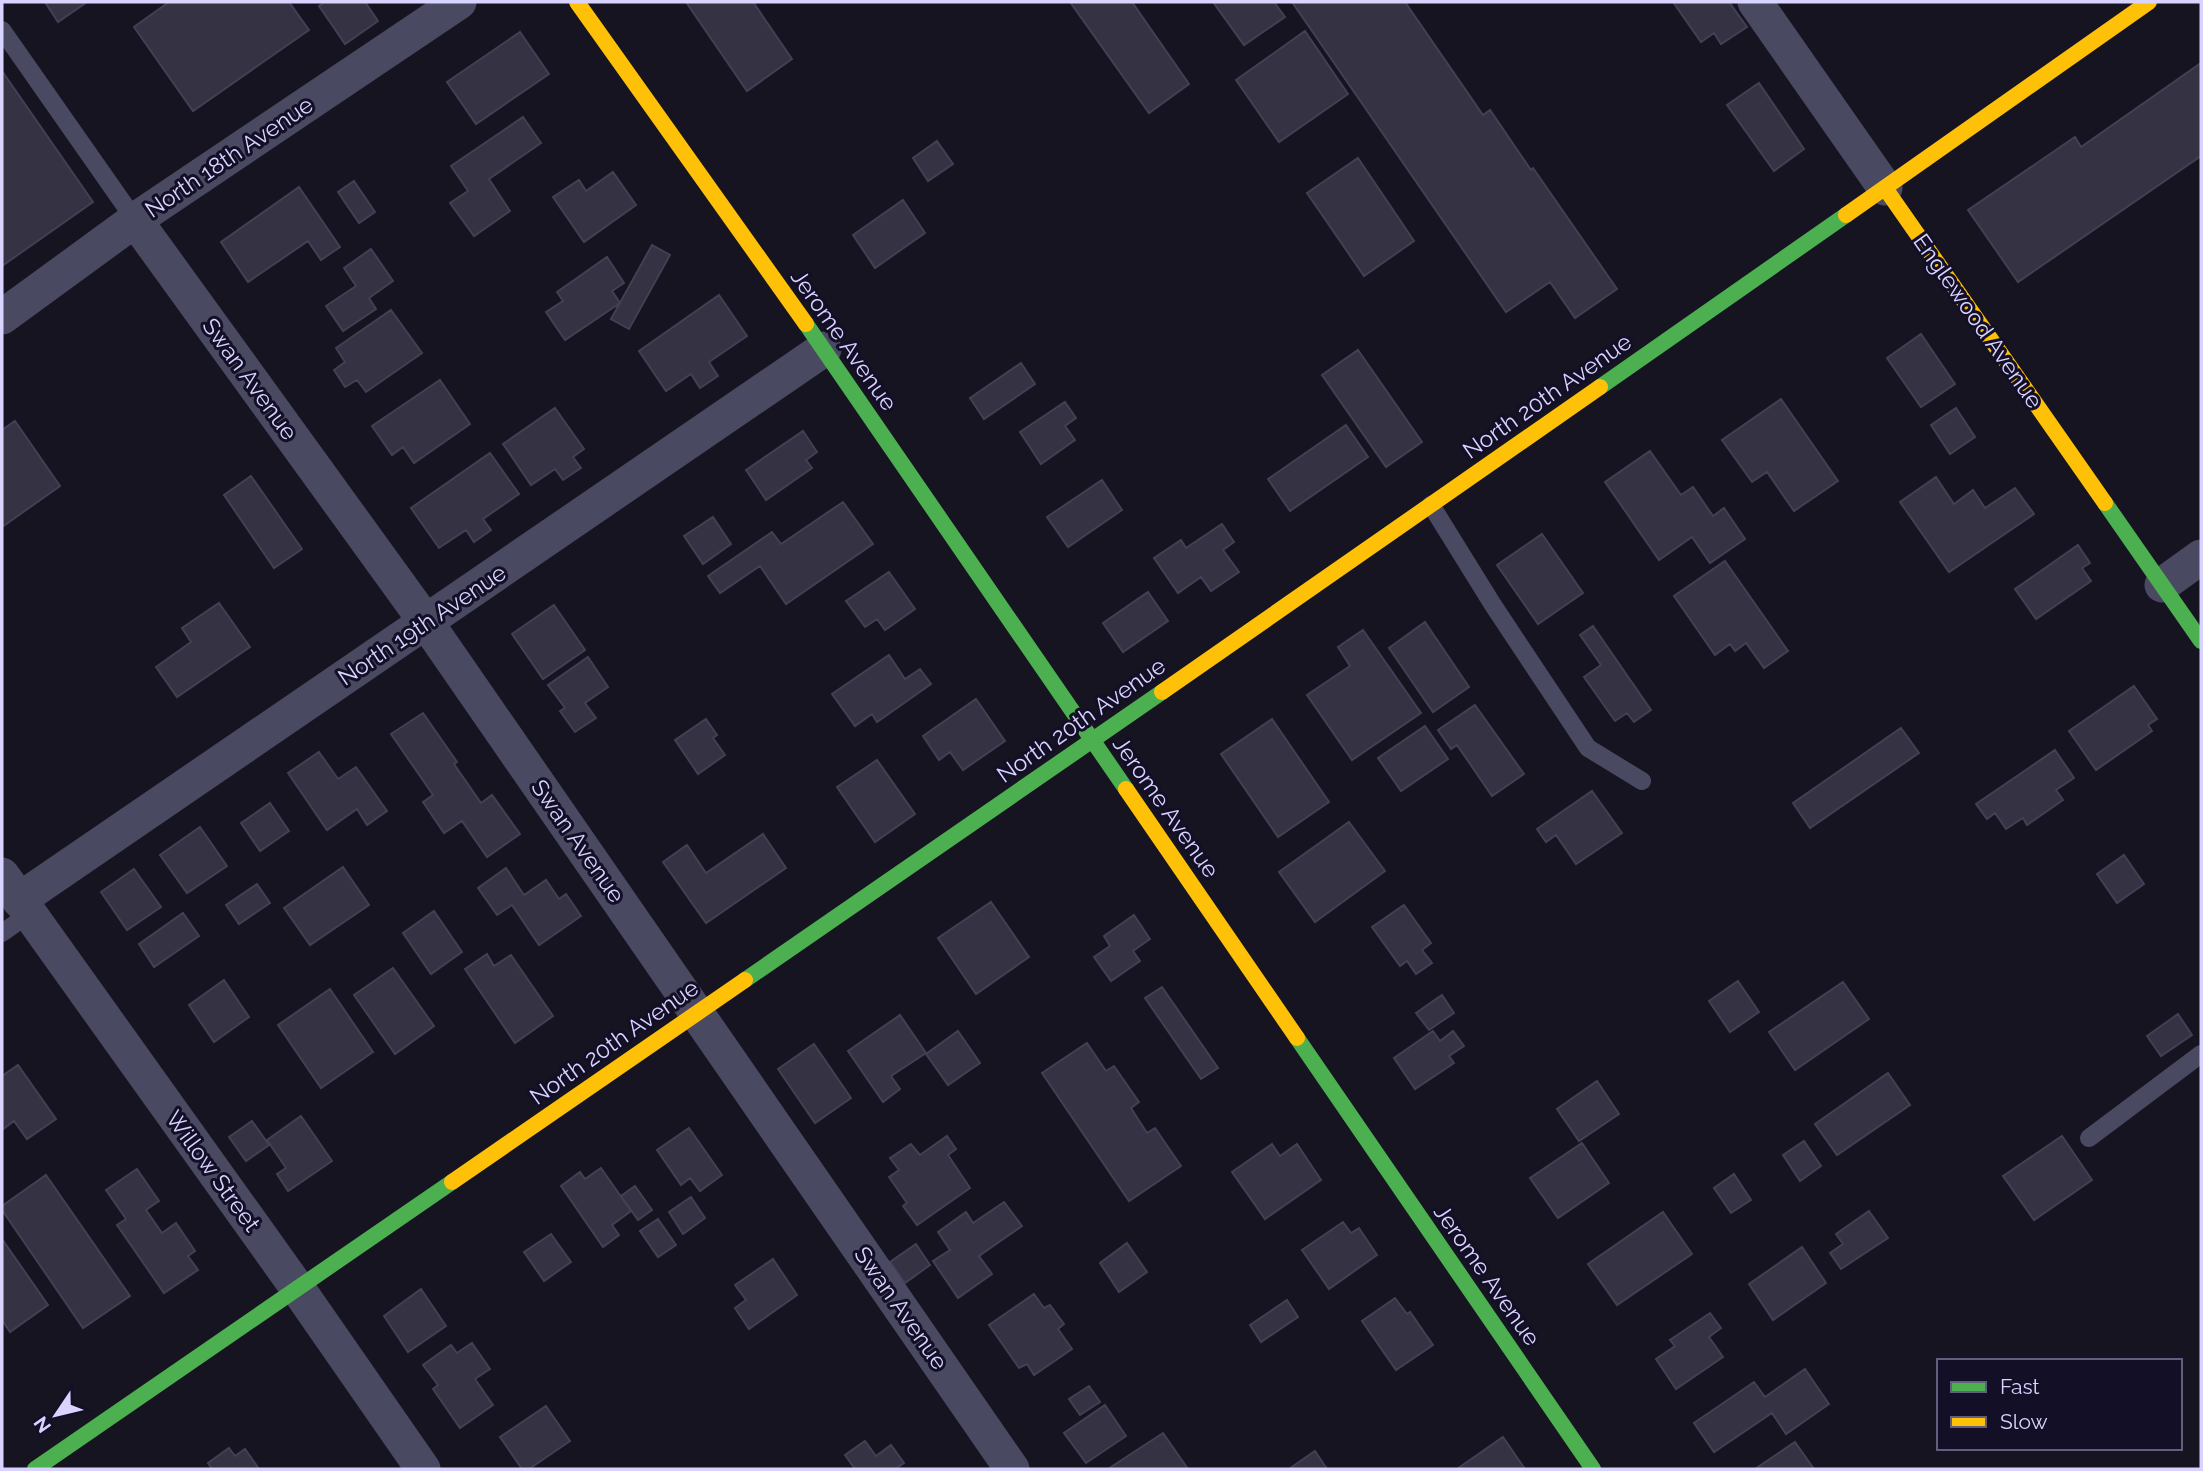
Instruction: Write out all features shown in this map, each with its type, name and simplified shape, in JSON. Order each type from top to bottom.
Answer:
[{"type":"street","name":"North 18th Avenue","points":[[2,317],[135,220],[458,2]]},
{"type":"street","name":"Jerome Avenue","points":[[578,2],[824,349],[1593,1469]]},
{"type":"street","name":"Englewood Avenue","points":[[1755,2],[2201,641]]},
{"type":"street","name":"North 20th Avenue","points":[[35,1469],[1092,741],[2149,2]]},
{"type":"street","name":"Swan Avenue","points":[[135,220],[426,622],[1012,1469]]},
{"type":"street","name":"North 19th Avenue","points":[[13,905],[824,349]]},
{"type":"street","points":[[2162,585],[2201,557]]},
{"type":"street","name":"Willow Street","points":[[13,905],[298,1289],[423,1469]]},
{"type":"lane","points":[[2,30],[135,220]]},
{"type":"lane","points":[[1431,505],[1493,605],[1588,748],[1642,781]]},
{"type":"lane","points":[[2089,1138],[2201,1054]]},
{"type":"building","points":[[45,2],[87,2],[58,22]]},
{"type":"building","points":[[169,2],[289,2],[309,30],[193,111],[134,27]]},
{"type":"building","points":[[325,2],[365,2],[378,21],[345,44],[319,6]]},
{"type":"building","points":[[686,2],[753,2],[792,59],[747,91]]},
{"type":"building","points":[[1070,2],[1132,2],[1189,84],[1149,113]]},
{"type":"building","points":[[1213,2],[1274,2],[1285,17],[1244,45]]},
{"type":"building","points":[[1292,2],[1405,2],[1483,115],[1490,110],[1617,289],[1575,318],[1550,282],[1506,312]]},
{"type":"building","points":[[1673,2],[1729,2],[1747,27],[1721,44],[1714,33],[1701,42]]},
{"type":"building","points":[[1305,31],[1348,94],[1279,142],[1236,80]]},
{"type":"building","points":[[520,32],[549,74],[476,124],[447,82]]},
{"type":"building","points":[[2201,63],[2201,156],[2018,282],[1968,210],[2075,137],[2081,147]]},
{"type":"building","points":[[2,71],[93,202],[2,266]]},
{"type":"building","points":[[1759,83],[1804,149],[1774,171],[1727,105]]},
{"type":"building","points":[[523,117],[541,143],[489,179],[510,211],[474,236],[450,203],[468,191],[451,166]]},
{"type":"building","points":[[937,141],[953,164],[928,181],[913,158]]},
{"type":"building","points":[[1358,158],[1414,241],[1364,276],[1307,193]]},
{"type":"building","points":[[613,172],[636,205],[584,242],[553,197],[579,180],[586,191]]},
{"type":"building","points":[[354,181],[375,212],[359,223],[338,192]]},
{"type":"building","points":[[299,187],[340,247],[321,260],[308,241],[248,282],[221,242]]},
{"type":"building","points":[[903,200],[925,233],[875,268],[853,235]]},
{"type":"building","points":[[652,245],[670,255],[629,329],[611,319]]},
{"type":"building","points":[[371,249],[393,281],[369,298],[376,309],[343,331],[326,306],[356,286],[344,268]]},
{"type":"building","points":[[607,257],[624,283],[612,291],[620,303],[565,340],[546,312],[563,301],[557,292]]},
{"type":"building","points":[[719,295],[747,336],[709,362],[718,376],[700,388],[691,374],[666,391],[639,351]]},
{"type":"building","points":[[391,310],[422,353],[366,392],[357,380],[345,387],[334,370],[345,362],[336,348]]},
{"type":"building","points":[[1921,334],[1955,384],[1921,407],[1887,358]]},
{"type":"building","points":[[1358,350],[1422,442],[1386,467],[1322,375]]},
{"type":"building","points":[[1021,363],[1035,384],[984,419],[970,398]]},
{"type":"building","points":[[440,380],[470,424],[414,463],[403,447],[392,455],[372,426]]},
{"type":"building","points":[[1781,399],[1838,481],[1794,511],[1767,472],[1752,482],[1722,440]]},
{"type":"building","points":[[1065,402],[1076,418],[1065,426],[1075,440],[1041,464],[1020,432]]},
{"type":"building","points":[[555,408],[584,449],[573,457],[581,468],[563,480],[555,469],[531,485],[503,444]]},
{"type":"building","points":[[1956,408],[1975,437],[1950,454],[1931,425]]},
{"type":"building","points":[[15,421],[60,486],[2,527],[2,430]]},
{"type":"building","points":[[1346,425],[1368,457],[1290,511],[1268,479]]},
{"type":"building","points":[[803,431],[817,452],[806,460],[812,468],[766,500],[746,470]]},
{"type":"building","points":[[1650,451],[1681,495],[1693,487],[1713,516],[1724,508],[1745,539],[1710,563],[1692,537],[1659,560],[1605,482]]},
{"type":"building","points":[[490,453],[519,494],[483,519],[491,530],[474,542],[466,530],[439,548],[411,508]]},
{"type":"building","points":[[251,476],[302,549],[274,568],[224,495]]},
{"type":"building","points":[[1936,477],[1954,504],[1973,490],[1985,508],[2015,488],[2034,514],[1949,572],[1900,502]]},
{"type":"building","points":[[1102,480],[1122,510],[1068,547],[1047,517]]},
{"type":"building","points":[[843,502],[873,544],[786,604],[760,566],[720,593],[708,576],[772,532],[781,544]]},
{"type":"building","points":[[713,517],[731,544],[703,564],[684,536]]},
{"type":"building","points":[[1222,524],[1234,542],[1223,550],[1239,572],[1211,591],[1201,577],[1178,593],[1154,558],[1181,540],[1186,548]]},
{"type":"building","points":[[1542,534],[1583,593],[1538,624],[1497,565]]},
{"type":"building","points":[[2078,545],[2090,563],[2082,568],[2091,581],[2036,619],[2015,589]]},
{"type":"building","points":[[1725,561],[1788,651],[1764,668],[1746,643],[1735,651],[1730,644],[1715,655],[1674,596]]},
{"type":"building","points":[[889,572],[915,609],[885,630],[877,619],[865,627],[846,601]]},
{"type":"building","points":[[1148,592],[1168,621],[1123,652],[1103,623]]},
{"type":"building","points":[[219,603],[250,647],[177,697],[156,667],[191,642],[182,628]]},
{"type":"building","points":[[554,605],[585,650],[543,679],[512,634]]},
{"type":"building","points":[[1425,622],[1469,687],[1433,712],[1389,648]]},
{"type":"building","points":[[1593,626],[1651,710],[1634,722],[1627,713],[1615,721],[1584,677],[1601,665],[1580,635]]},
{"type":"building","points":[[1363,630],[1421,713],[1352,760],[1307,695],[1350,666],[1338,647]]},
{"type":"building","points":[[889,655],[905,679],[920,669],[931,684],[877,722],[872,714],[855,726],[832,694]]},
{"type":"building","points":[[588,657],[608,687],[585,703],[596,718],[575,732],[560,711],[565,708],[548,685]]},
{"type":"building","points":[[2134,686],[2157,719],[2148,725],[2152,731],[2096,770],[2069,731]]},
{"type":"building","points":[[976,699],[1005,741],[963,770],[950,752],[939,760],[923,736]]},
{"type":"building","points":[[1475,705],[1524,774],[1492,796],[1457,745],[1451,749],[1438,730]]},
{"type":"building","points":[[423,713],[481,803],[492,795],[520,834],[487,857],[462,821],[444,833],[423,802],[433,795],[391,734]]},
{"type":"building","points":[[706,719],[717,735],[713,738],[725,755],[698,774],[675,740]]},
{"type":"building","points":[[1272,719],[1329,802],[1278,837],[1221,754]]},
{"type":"building","points":[[1425,726],[1448,759],[1401,791],[1378,758]]},
{"type":"building","points":[[1901,728],[1919,753],[1810,828],[1793,803]]},
{"type":"building","points":[[2055,750],[2074,778],[2056,790],[2063,800],[2027,825],[2023,818],[2006,829],[1995,813],[1987,819],[1976,804]]},
{"type":"building","points":[[319,752],[338,779],[356,767],[387,811],[367,825],[357,809],[327,830],[288,773]]},
{"type":"building","points":[[877,760],[915,814],[875,842],[837,787]]},
{"type":"building","points":[[1592,791],[1622,833],[1576,864],[1556,835],[1546,842],[1537,829]]},
{"type":"building","points":[[270,803],[289,831],[260,851],[241,823]]},
{"type":"building","points":[[1349,822],[1385,871],[1315,922],[1279,872]]},
{"type":"building","points":[[200,827],[227,866],[187,893],[160,855]]},
{"type":"building","points":[[763,834],[786,868],[706,923],[663,862],[687,845],[706,873]]},
{"type":"building","points":[[2124,855],[2144,884],[2117,903],[2097,874]]},
{"type":"building","points":[[343,867],[369,905],[310,945],[284,908]]},
{"type":"building","points":[[506,868],[524,895],[546,880],[559,899],[566,894],[581,916],[539,945],[512,905],[497,915],[478,888]]},
{"type":"building","points":[[134,869],[161,907],[127,930],[101,892]]},
{"type":"building","points":[[257,884],[270,903],[239,924],[226,905]]},
{"type":"building","points":[[991,902],[1029,957],[976,994],[938,938]]},
{"type":"building","points":[[1404,905],[1431,943],[1422,950],[1432,963],[1416,974],[1407,961],[1400,966],[1372,927]]},
{"type":"building","points":[[434,911],[462,952],[431,974],[403,933]]},
{"type":"building","points":[[183,913],[199,936],[154,967],[139,944]]},
{"type":"building","points":[[1134,915],[1150,939],[1133,951],[1140,961],[1111,981],[1094,957],[1110,946],[1104,936]]},
{"type":"building","points":[[487,954],[494,966],[511,955],[553,1016],[515,1043],[465,969]]},
{"type":"building","points":[[393,968],[434,1026],[395,1054],[354,995]]},
{"type":"building","points":[[224,980],[249,1017],[214,1042],[189,1005]]},
{"type":"building","points":[[1738,981],[1759,1012],[1730,1032],[1709,1001]]},
{"type":"building","points":[[1843,982],[1869,1019],[1795,1070],[1769,1032]]},
{"type":"building","points":[[1162,987],[1218,1068],[1201,1079],[1145,998]]},
{"type":"building","points":[[330,989],[373,1052],[321,1088],[278,1025]]},
{"type":"building","points":[[1442,995],[1454,1013],[1429,1030],[1416,1013]]},
{"type":"building","points":[[2178,1014],[2192,1035],[2161,1056],[2147,1036]]},
{"type":"building","points":[[900,1015],[926,1053],[891,1076],[900,1089],[883,1102],[848,1051]]},
{"type":"building","points":[[958,1031],[980,1063],[948,1085],[926,1054]]},
{"type":"building","points":[[1433,1031],[1440,1041],[1453,1031],[1464,1046],[1449,1056],[1454,1063],[1415,1089],[1394,1058]]},
{"type":"building","points":[[1087,1043],[1106,1071],[1114,1066],[1139,1102],[1131,1108],[1147,1133],[1155,1128],[1181,1166],[1129,1201],[1042,1073]]},
{"type":"building","points":[[814,1044],[851,1098],[815,1123],[778,1069]]},
{"type":"building","points":[[18,1065],[56,1119],[27,1139],[14,1121],[2,1130],[2,1076]]},
{"type":"building","points":[[1888,1073],[1910,1105],[1837,1155],[1815,1124]]},
{"type":"building","points":[[1597,1081],[1619,1114],[1579,1141],[1557,1109]]},
{"type":"building","points":[[301,1116],[332,1161],[288,1191],[277,1174],[286,1168],[267,1140]]},
{"type":"building","points":[[252,1121],[269,1145],[246,1161],[229,1137]]},
{"type":"building","points":[[689,1128],[722,1175],[700,1191],[690,1178],[681,1185],[657,1150]]},
{"type":"building","points":[[947,1136],[956,1149],[948,1155],[970,1188],[917,1225],[903,1206],[907,1203],[889,1177],[899,1170],[890,1158],[911,1144],[920,1155]]},
{"type":"building","points":[[2062,1136],[2092,1180],[2034,1220],[2003,1176]]},
{"type":"building","points":[[1804,1141],[1821,1166],[1800,1181],[1783,1155]]},
{"type":"building","points":[[1582,1143],[1609,1183],[1558,1218],[1530,1178]]},
{"type":"building","points":[[1272,1144],[1280,1156],[1297,1144],[1321,1180],[1265,1219],[1232,1172]]},
{"type":"building","points":[[601,1168],[631,1211],[612,1225],[619,1235],[603,1247],[561,1186],[580,1172],[585,1179]]},
{"type":"building","points":[[137,1169],[159,1201],[146,1210],[162,1233],[176,1223],[195,1251],[188,1256],[198,1270],[164,1293],[117,1225],[126,1219],[106,1190]]},
{"type":"building","points":[[1734,1174],[1751,1200],[1731,1213],[1714,1188]]},
{"type":"building","points":[[46,1175],[130,1296],[83,1328],[2,1210],[2,1206]]},
{"type":"building","points":[[635,1186],[652,1210],[638,1220],[621,1196]]},
{"type":"building","points":[[691,1197],[705,1218],[683,1234],[669,1212]]},
{"type":"building","points":[[1004,1202],[1022,1226],[979,1256],[992,1274],[958,1298],[933,1261],[950,1250],[938,1232],[966,1212],[973,1223]]},
{"type":"building","points":[[1869,1211],[1888,1238],[1841,1269],[1830,1253],[1843,1244],[1836,1234]]},
{"type":"building","points":[[1663,1212],[1692,1254],[1617,1305],[1588,1264]]},
{"type":"building","points":[[658,1219],[676,1245],[658,1257],[640,1231]]},
{"type":"building","points":[[1343,1222],[1351,1233],[1359,1228],[1377,1255],[1329,1289],[1302,1250]]},
{"type":"building","points":[[551,1234],[571,1262],[544,1281],[524,1252]]},
{"type":"building","points":[[2,1239],[48,1305],[10,1332],[2,1320]]},
{"type":"building","points":[[1127,1243],[1147,1272],[1119,1292],[1100,1263]]},
{"type":"building","points":[[916,1244],[930,1265],[905,1283],[890,1262]]},
{"type":"building","points":[[1802,1247],[1826,1283],[1773,1320],[1749,1284]]},
{"type":"building","points":[[773,1259],[797,1295],[749,1329],[735,1308],[746,1300],[735,1285]]},
{"type":"building","points":[[421,1289],[446,1326],[408,1352],[384,1316]]},
{"type":"building","points":[[1034,1294],[1044,1308],[1050,1305],[1064,1324],[1058,1329],[1072,1349],[1034,1375],[1027,1364],[1019,1368],[989,1325]]},
{"type":"building","points":[[1395,1298],[1407,1314],[1410,1312],[1433,1345],[1396,1370],[1362,1321]]},
{"type":"building","points":[[1287,1300],[1298,1317],[1261,1342],[1250,1325]]},
{"type":"building","points":[[1710,1313],[1721,1328],[1709,1337],[1723,1357],[1676,1389],[1656,1359],[1675,1346],[1670,1340]]},
{"type":"building","points":[[472,1343],[490,1369],[475,1379],[493,1405],[460,1428],[433,1389],[438,1385],[423,1365],[451,1345],[457,1353]]},
{"type":"building","points":[[1805,1369],[1829,1404],[1786,1434],[1772,1413],[1714,1452],[1694,1423],[1754,1382],[1765,1397]]},
{"type":"building","points":[[1089,1386],[1100,1402],[1080,1415],[1069,1399]]},
{"type":"building","points":[[1105,1405],[1126,1436],[1086,1463],[1064,1433]]},
{"type":"building","points":[[546,1406],[570,1441],[529,1469],[522,1469],[500,1437]]},
{"type":"building","points":[[1163,1433],[1188,1469],[1108,1469]]},
{"type":"building","points":[[1503,1437],[1525,1469],[1457,1469]]},
{"type":"building","points":[[865,1441],[876,1456],[891,1445],[904,1463],[895,1469],[855,1469],[845,1455]]},
{"type":"building","points":[[1795,1442],[1814,1469],[1755,1469]]},
{"type":"building","points":[[229,1448],[235,1456],[245,1449],[259,1469],[212,1469],[208,1463]]},
{"type":"building","points":[[1315,1451],[1327,1469],[1289,1469]]},
{"type":"traffic: fast","points":[[1600,387],[1846,215]]},
{"type":"traffic: fast","points":[[806,324],[1126,789]]},
{"type":"traffic: fast","points":[[2105,503],[2201,641]]},
{"type":"traffic: fast","points":[[745,980],[1162,692]]},
{"type":"traffic: fast","points":[[1297,1038],[1593,1469]]},
{"type":"traffic: fast","points":[[35,1469],[452,1182]]},
{"type":"traffic: slow","points":[[577,2],[806,324]]},
{"type":"traffic: slow","points":[[1846,215],[2149,2]]},
{"type":"traffic: slow","points":[[1885,188],[2105,503]]},
{"type":"traffic: slow","points":[[1162,692],[1600,387]]},
{"type":"traffic: slow","points":[[1126,789],[1297,1038]]},
{"type":"traffic: slow","points":[[452,1182],[745,980]]}]
